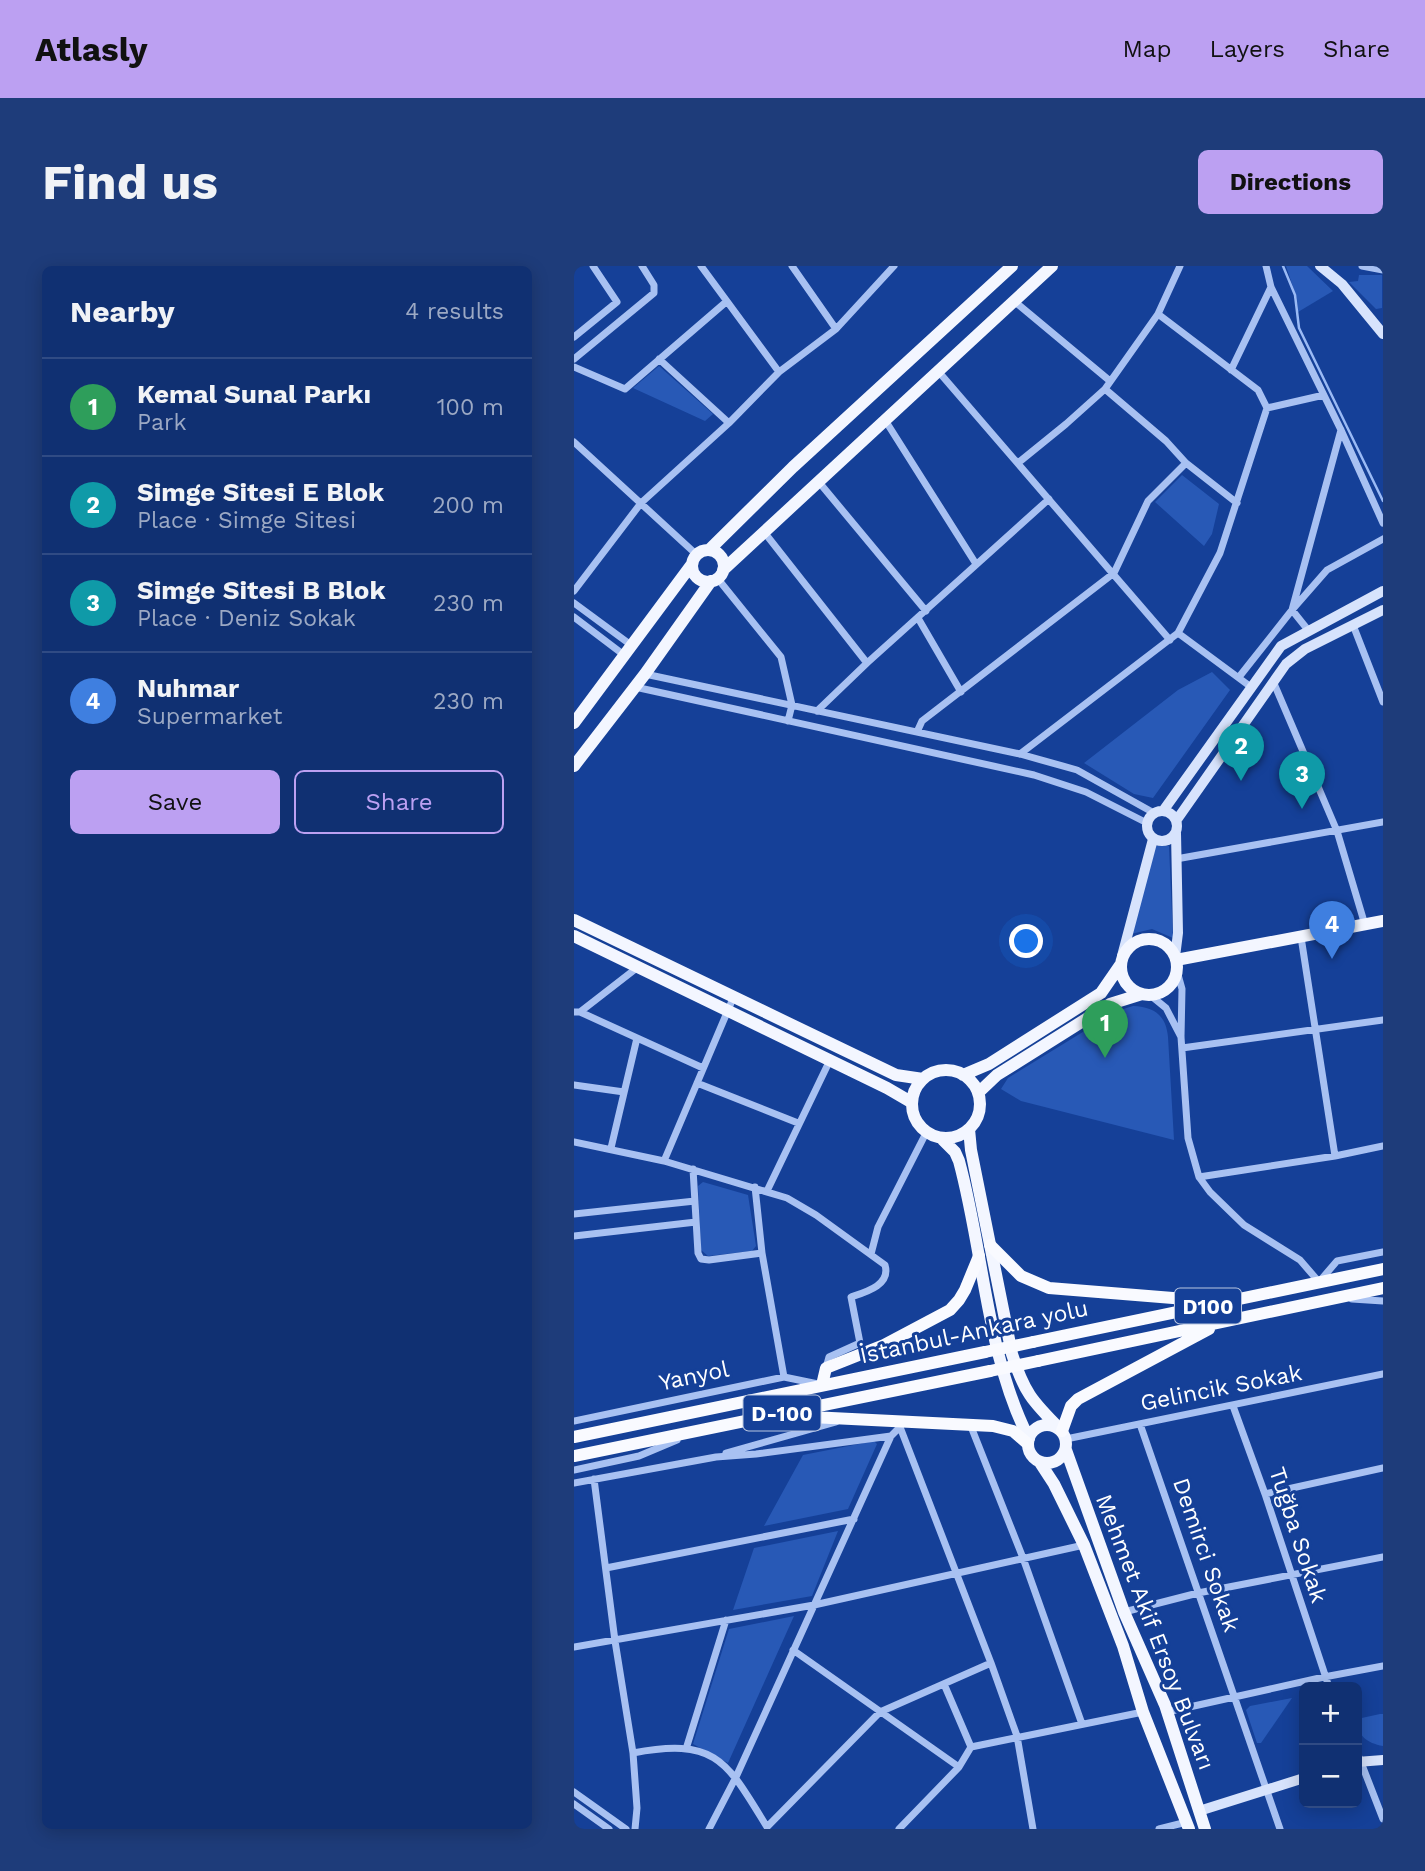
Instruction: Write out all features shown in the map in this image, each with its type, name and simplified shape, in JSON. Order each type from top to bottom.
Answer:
[{"type":"highway","points":[[990,1245],[1021,1276],[1049,1287],[1224,1302]]},
{"type":"highway","points":[[822,1385],[827,1368],[884,1345],[950,1310],[965,1290],[979,1256]]},
{"type":"highway","name":"İstanbul-Ankara yolu","points":[[574,1437],[1383,1269]]},
{"type":"highway","name":"D100","points":[[1224,1321],[1383,1288]]},
{"type":"highway","points":[[1063,1437],[1070,1406],[1078,1399],[1224,1321]]},
{"type":"highway","name":"İstanbul-Ankara yolu","points":[[990,1371],[1224,1321]]},
{"type":"highway","name":"D-100","points":[[574,1456],[990,1371]]},
{"type":"highway","points":[[770,1415],[852,1418],[900,1424],[970,1424],[1008,1429],[1029,1442]]},
{"type":"main road","points":[[574,723],[699,556],[1012,266]]},
{"type":"main road","points":[[574,766],[717,577],[1052,266]]},
{"type":"main road","points":[[1320,266],[1379,320],[1383,334]]},
{"type":"main road","points":[[699,556],[720,556],[717,577]]},
{"type":"main road","points":[[699,556],[692,570],[698,578],[717,577]]},
{"type":"main road","points":[[1176,833],[1166,841],[1153,839],[1148,832],[1147,823],[1159,812],[1281,646],[1383,592]]},
{"type":"main road","points":[[978,1093],[997,1075],[1110,1004],[1168,987],[1176,963],[1178,933],[1176,821],[1273,681],[1296,655],[1383,610]]},
{"type":"main road","points":[[1159,812],[1171,814],[1176,821]]},
{"type":"main road","points":[[1146,994],[1135,991],[1124,980],[1122,960],[1153,839]]},
{"type":"main road","points":[[574,919],[895,1076],[923,1079]]},
{"type":"main road","points":[[1176,963],[1383,921]]},
{"type":"main road","points":[[574,936],[729,1010],[911,1102]]},
{"type":"main road","points":[[963,1075],[989,1064],[1101,993],[1132,944],[1147,938],[1166,944],[1176,963]]},
{"type":"main road","points":[[944,1070],[963,1075],[975,1086],[978,1093],[978,1116],[970,1129],[957,1137],[943,1139],[926,1133],[916,1122],[911,1102],[915,1090],[923,1079],[936,1071],[944,1070]]},
{"type":"main road","points":[[970,1129],[971,1150],[1012,1354],[1021,1384],[1063,1437]]},
{"type":"main road","points":[[943,1139],[959,1161],[1000,1358],[1030,1452],[1039,1461],[1055,1462],[1063,1437]]},
{"type":"main road","points":[[1029,1442],[1033,1431],[1041,1426],[1051,1425],[1063,1437]]},
{"type":"main road","name":"Mehmet Akif Ersoy Bulvarı","points":[[1063,1437],[1073,1473],[1124,1612],[1167,1712],[1205,1829]]},
{"type":"main road","name":"Mehmet Akif Ersoy Bulvarı","points":[[1039,1461],[1054,1484],[1084,1545],[1123,1646],[1143,1712],[1188,1826]]},
{"type":"main road","points":[[1054,1484],[1060,1476],[1073,1473]]},
{"type":"main road","points":[[1362,1758],[1383,1760]]},
{"type":"main road","points":[[1199,1811],[1299,1780]]},
{"type":"street","points":[[593,266],[626,315]]},
{"type":"street","points":[[574,359],[654,291],[654,285],[642,266]]},
{"type":"street","points":[[701,266],[779,372]]},
{"type":"street","points":[[792,266],[836,329]]},
{"type":"street","points":[[574,591],[641,503],[729,424],[779,372],[836,329],[894,266]]},
{"type":"street","points":[[1018,463],[1105,389],[1158,314],[1181,266]]},
{"type":"street","points":[[1266,266],[1271,287],[1342,430],[1383,523]]},
{"type":"street","points":[[1362,266],[1383,270]]},
{"type":"street","points":[[1231,370],[1271,287]]},
{"type":"street","points":[[1014,301],[1110,381]]},
{"type":"street","points":[[574,337],[617,302]]},
{"type":"street","points":[[574,367],[625,389],[726,302]]},
{"type":"street","points":[[1020,754],[1178,633],[1220,553],[1267,408],[1258,390],[1158,314]]},
{"type":"street","points":[[659,359],[729,424]]},
{"type":"street","points":[[938,371],[1170,640]]},
{"type":"street","points":[[1105,389],[1166,440],[1186,463],[1237,503]]},
{"type":"street","points":[[1267,408],[1324,395]]},
{"type":"street","points":[[885,420],[975,564]]},
{"type":"street","points":[[1292,610],[1342,430]]},
{"type":"street","points":[[574,443],[699,556]]},
{"type":"street","points":[[917,732],[922,721],[1114,573],[1147,501],[1186,463]]},
{"type":"street","points":[[818,481],[926,611]]},
{"type":"street","points":[[817,711],[1049,499]]},
{"type":"street","points":[[764,532],[867,663]]},
{"type":"street","points":[[1239,677],[1327,570],[1383,539]]},
{"type":"street","points":[[717,577],[781,657],[792,705],[788,721]]},
{"type":"street","points":[[574,603],[627,650]]},
{"type":"street","points":[[1292,610],[1308,630]]},
{"type":"street","points":[[574,618],[627,650]]},
{"type":"street","points":[[918,618],[961,692]]},
{"type":"street","points":[[1353,625],[1383,702]]},
{"type":"street","points":[[1178,633],[1251,687]]},
{"type":"street","points":[[645,674],[1020,754],[1077,770],[1159,812]]},
{"type":"street","points":[[1273,681],[1337,831],[1365,925]]},
{"type":"street","points":[[635,687],[1064,784],[1086,792],[1147,823]]},
{"type":"street","points":[[1176,859],[1383,822]]},
{"type":"street","points":[[1301,937],[1335,1156]]},
{"type":"street","points":[[1176,963],[1182,989],[1181,1037],[1188,1138],[1199,1177],[1218,1201],[1244,1225],[1300,1260],[1319,1282],[1337,1262],[1383,1252]]},
{"type":"street","points":[[577,1012],[638,967]]},
{"type":"street","points":[[1146,994],[1166,1008],[1181,1037]]},
{"type":"street","points":[[664,1161],[734,996]]},
{"type":"street","points":[[577,1012],[703,1068]]},
{"type":"street","points":[[1182,1048],[1383,1020]]},
{"type":"street","points":[[611,1148],[637,1038]]},
{"type":"street","points":[[767,1191],[830,1060]]},
{"type":"street","points":[[697,1083],[798,1123]]},
{"type":"street","points":[[574,1085],[624,1092]]},
{"type":"street","points":[[872,1254],[878,1227],[926,1133]]},
{"type":"street","points":[[574,1142],[664,1161],[787,1198],[817,1215],[885,1265],[885,1279],[867,1292],[851,1297],[860,1343],[829,1357],[827,1368]]},
{"type":"street","points":[[1199,1177],[1383,1146]]},
{"type":"street","points":[[692,1169],[698,1253],[701,1259],[709,1261],[762,1253]]},
{"type":"street","points":[[755,1187],[762,1253],[784,1377]]},
{"type":"street","points":[[574,1214],[695,1201]]},
{"type":"street","points":[[574,1236],[696,1222]]},
{"type":"street","points":[[1334,1298],[1383,1301]]},
{"type":"street","name":"Gelincik Sokak","points":[[1063,1437],[1233,1406],[1383,1374]]},
{"type":"street","name":"Yanyol","points":[[574,1421],[784,1377],[822,1385]]},
{"type":"street","name":"Tuğba Sokak","points":[[1233,1406],[1326,1682]]},
{"type":"street","points":[[716,1457],[852,1418]]},
{"type":"street","points":[[709,1829],[736,1777],[891,1436],[900,1424]]},
{"type":"street","points":[[900,1424],[1017,1736],[1033,1829]]},
{"type":"street","points":[[970,1424],[1023,1558],[1082,1724]]},
{"type":"street","name":"Demirci Sokak","points":[[1140,1424],[1280,1829]]},
{"type":"street","points":[[574,1471],[639,1456],[702,1429]]},
{"type":"street","points":[[574,1483],[716,1457],[891,1436]]},
{"type":"street","points":[[634,1471],[639,1456]]},
{"type":"street","points":[[1265,1494],[1383,1468]]},
{"type":"street","points":[[574,1471],[594,1479]]},
{"type":"street","points":[[594,1479],[633,1753],[637,1808],[635,1829]]},
{"type":"street","points":[[606,1567],[854,1519]]},
{"type":"street","points":[[574,1647],[814,1605],[1084,1545]]},
{"type":"street","points":[[1124,1612],[1198,1592],[1383,1557]]},
{"type":"street","points":[[686,1749],[726,1620]]},
{"type":"street","points":[[793,1650],[959,1767]]},
{"type":"street","points":[[633,1753],[653,1749],[686,1749],[714,1758],[736,1777],[768,1828],[880,1712],[991,1663]]},
{"type":"street","points":[[1167,1712],[1383,1666]]},
{"type":"street","points":[[944,1684],[971,1747]]},
{"type":"street","points":[[900,1829],[959,1767],[971,1747],[1143,1712]]},
{"type":"street","points":[[1362,1768],[1383,1819]]},
{"type":"street","points":[[574,1792],[626,1829]]},
{"type":"street","points":[[574,1804],[609,1829]]},
{"type":"street","points":[[1159,1829],[1188,1826]]},
{"type":"shaded area","points":[[1286,266],[1307,266],[1333,291],[1298,312],[1297,299]]},
{"type":"shaded area","points":[[1359,275],[1382,275],[1382,308],[1376,309],[1349,282],[1358,281]]},
{"type":"shaded area","points":[[659,366],[713,414],[705,421],[633,388]]},
{"type":"shaded area","points":[[1182,475],[1219,504],[1212,534],[1204,546],[1155,502]]},
{"type":"shaded area","points":[[1212,672],[1230,690],[1153,798],[1134,794],[1084,763],[1178,690]]},
{"type":"shaded area","points":[[1156,846],[1169,846],[1173,938],[1152,929],[1131,934]]},
{"type":"shaded area","points":[[1133,1006],[1153,1010],[1162,1018],[1167,1029],[1174,1140],[1021,1101],[1001,1089],[1008,1078],[1117,1011]]},
{"type":"shaded area","points":[[703,1182],[748,1195],[756,1246],[752,1251],[708,1256],[701,1250],[698,1186]]},
{"type":"shaded area","points":[[874,1441],[877,1444],[848,1509],[764,1526],[803,1455]]},
{"type":"shaded area","points":[[838,1531],[812,1596],[733,1610],[754,1548]]},
{"type":"shaded area","points":[[794,1616],[728,1763],[693,1744],[729,1629]]},
{"type":"shaded area","points":[[1292,1698],[1261,1743],[1257,1743],[1246,1710],[1250,1706]]},
{"type":"shaded area","points":[[1383,1714],[1383,1746],[1372,1743],[1362,1735],[1362,1718]]},
{"type":"waterway","points":[[1283,266],[1295,295],[1299,328],[1383,501]]},
{"type":"place","name":"Simge Sitesi E Blok","points":[[1241,781]]},
{"type":"place","name":"Simge Sitesi B Blok","points":[[1302,809]]},
{"type":"place","name":"Nuhmar","points":[[1332,959]]},
{"type":"place","name":"Kemal Sunal Parkı","points":[[1105,1058]]}]
